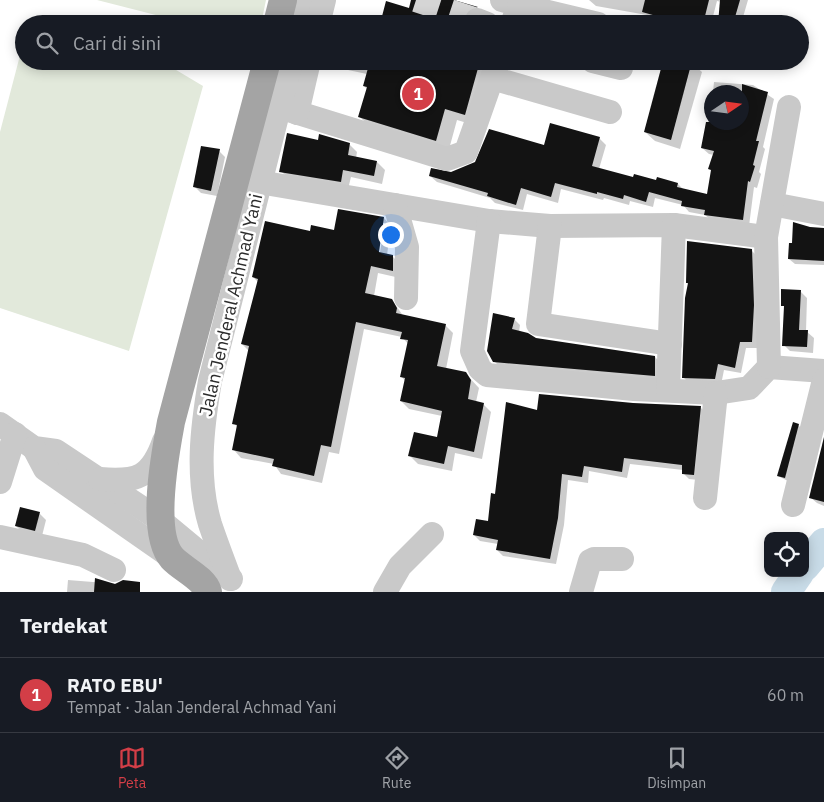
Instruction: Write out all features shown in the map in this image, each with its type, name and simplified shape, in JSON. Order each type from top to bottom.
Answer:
[{"type":"main road","points":[[279,15],[283,0]]},
{"type":"main road","name":"Jalan Jenderal Achmad Yani","points":[[171,557],[164,539],[160,520],[164,464],[171,422],[265,70]]},
{"type":"main road","points":[[171,557],[221,588]]},
{"type":"street","points":[[302,15],[306,0]]},
{"type":"street","points":[[320,15],[324,0]]},
{"type":"street","points":[[511,10],[542,15]]},
{"type":"street","name":"Jalan Jenderal Achmad Yani","points":[[221,588],[202,477],[201,448],[210,381],[259,182],[288,110],[290,70]]},
{"type":"street","points":[[305,70],[288,110],[448,159],[466,152],[495,70],[610,112]]},
{"type":"street","points":[[489,221],[472,351],[484,373],[549,382],[634,390],[716,393],[749,388],[754,385],[769,367],[766,237],[789,107]]},
{"type":"street","points":[[259,182],[489,221],[550,226],[674,226],[766,237]]},
{"type":"street","points":[[772,204],[824,214]]},
{"type":"street","points":[[395,205],[407,247],[406,298]]},
{"type":"street","points":[[550,226],[538,324],[670,344]]},
{"type":"street","points":[[668,390],[674,226]]},
{"type":"street","points":[[769,367],[824,372]]},
{"type":"street","points":[[793,505],[824,380]]},
{"type":"street","points":[[705,498],[716,393]]},
{"type":"street","points":[[100,479],[124,481],[143,475],[153,465],[160,452],[171,422]]},
{"type":"street","points":[[16,435],[56,451],[160,520],[221,588]]},
{"type":"street","points":[[0,482],[16,435]]},
{"type":"street","points":[[16,435],[45,469],[171,557]]},
{"type":"street","points":[[384,592],[400,566],[432,534]]},
{"type":"street","points":[[0,537],[83,555],[114,570]]},
{"type":"street","points":[[581,592],[590,562],[594,559],[622,559]]},
{"type":"shaded area","points":[[97,0],[266,0],[263,15],[156,15]]},
{"type":"shaded area","points":[[16,70],[176,70],[203,86],[129,351],[0,308],[0,132]]},
{"type":"building","points":[[411,0],[454,0],[478,7],[468,10],[464,15],[382,15],[386,1],[409,8]]},
{"type":"building","points":[[645,0],[709,0],[705,15],[653,15],[642,12]]},
{"type":"building","points":[[720,0],[740,0],[736,15],[719,15]]},
{"type":"building","points":[[367,70],[478,70],[465,115],[445,109],[436,141],[358,117],[367,87],[363,86]]},
{"type":"building","points":[[661,70],[690,70],[671,140],[644,132]]},
{"type":"building","points":[[749,86],[768,92],[756,141],[759,141],[753,165],[755,166],[750,182],[748,181],[743,220],[704,215],[705,210],[681,206],[682,201],[649,192],[646,202],[624,195],[623,199],[555,183],[551,197],[521,188],[516,205],[487,196],[488,193],[429,176],[431,168],[451,172],[475,162],[489,129],[544,145],[550,123],[600,137],[592,166],[633,177],[634,174],[656,180],[657,177],[678,183],[677,187],[707,194],[711,170],[708,169],[714,151],[701,148],[704,130],[749,130]]},
{"type":"building","points":[[287,133],[318,140],[319,134],[350,143],[348,155],[377,161],[374,176],[343,170],[341,182],[279,172]]},
{"type":"building","points":[[201,146],[220,149],[211,191],[193,187]]},
{"type":"building","points":[[338,209],[384,217],[379,252],[393,255],[393,271],[371,266],[365,293],[392,299],[397,308],[396,313],[446,324],[437,366],[466,372],[471,380],[468,399],[484,403],[474,452],[448,446],[444,464],[408,456],[414,432],[437,437],[442,411],[400,401],[405,378],[400,377],[408,340],[400,339],[402,332],[356,322],[331,447],[321,445],[314,476],[272,466],[274,459],[232,450],[237,425],[232,424],[249,346],[241,344],[258,279],[252,277],[265,221],[310,231],[311,225],[334,230]]},
{"type":"building","points":[[793,222],[810,227],[824,228],[824,261],[788,259],[789,243],[792,243]]},
{"type":"building","points":[[687,241],[752,249],[754,305],[752,342],[740,342],[735,368],[718,364],[715,379],[682,378],[685,298],[688,283],[686,283]]},
{"type":"building","points":[[781,289],[801,290],[799,330],[808,330],[807,347],[782,346],[784,306],[781,306]]},
{"type":"building","points":[[493,313],[515,318],[512,329],[528,333],[536,338],[655,356],[655,376],[493,362],[487,351]]},
{"type":"building","points":[[539,394],[633,403],[701,406],[694,475],[682,474],[682,465],[624,458],[622,472],[584,466],[582,477],[562,474],[558,518],[550,559],[496,550],[498,540],[473,535],[476,519],[488,521],[491,493],[495,494],[506,402],[537,410]]},
{"type":"building","points":[[793,422],[799,424],[785,478],[777,476]]},
{"type":"building","points":[[824,437],[824,502],[809,498]]},
{"type":"building","points":[[20,507],[40,512],[35,531],[15,526]]},
{"type":"building","points":[[95,578],[115,584],[123,580],[140,582],[140,592],[94,592]]},
{"type":"waterway","points":[[809,561],[824,543]]},
{"type":"waterway","points":[[786,592],[796,577]]},
{"type":"tunnel","points":[[416,0],[462,15]]},
{"type":"place","name":"RATO EBU'","points":[[418,94]]}]
